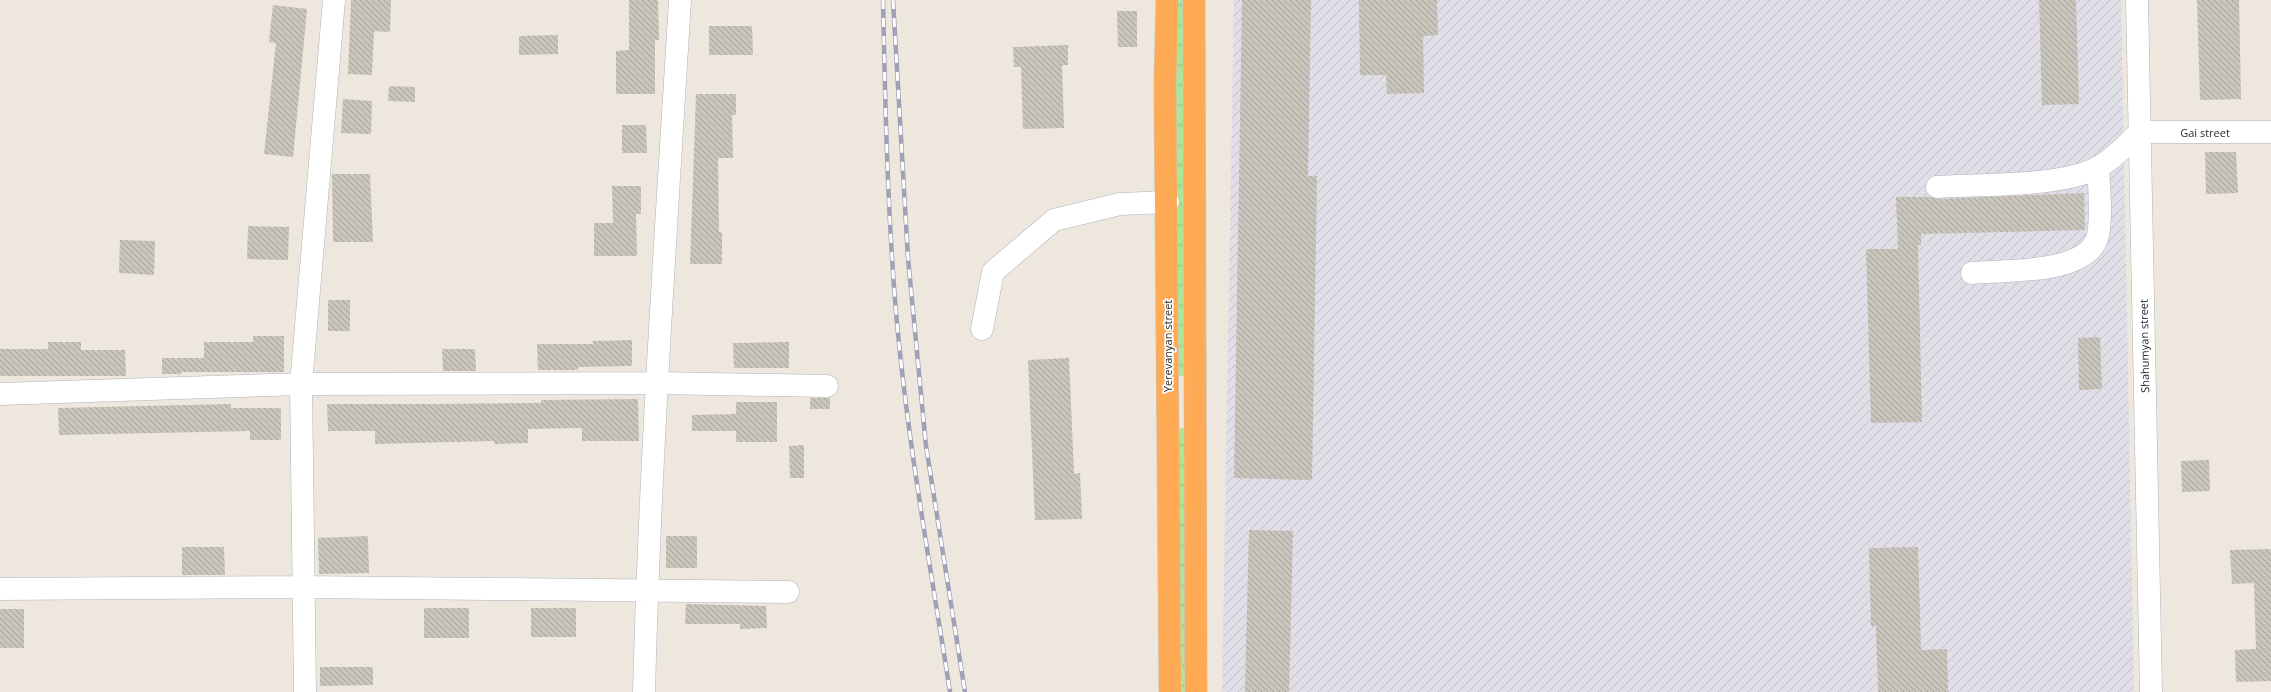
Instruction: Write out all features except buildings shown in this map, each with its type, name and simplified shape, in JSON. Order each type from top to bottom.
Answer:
[{"type":"highway","name":"Yerevanyan street","points":[[1166,0],[1165,85],[1168,202],[1167,399],[1170,692]]},
{"type":"highway","points":[[1194,0],[1193,87],[1196,692]]},
{"type":"highway","points":[[1165,85],[1193,87]]},
{"type":"highway","points":[[1167,399],[1194,397]]},
{"type":"street","points":[[305,692],[301,384],[334,0]]},
{"type":"street","points":[[644,692],[647,592],[657,383],[680,0]]},
{"type":"street","name":"Shahumyan street","points":[[2137,0],[2151,692]]},
{"type":"street","points":[[1937,187],[2046,181],[2079,175],[2098,167],[2126,147],[2140,132]]},
{"type":"street","name":"Gai street","points":[[2140,132],[2271,132]]},
{"type":"street","points":[[1972,273],[2054,267],[2073,262],[2085,255],[2094,246],[2098,234],[2098,167]]},
{"type":"street","points":[[982,328],[993,272],[1054,220],[1120,204],[1168,202]]},
{"type":"street","points":[[0,394],[301,384],[657,383],[827,386]]},
{"type":"street","points":[[0,589],[303,587],[647,592],[788,592]]},
{"type":"shaded area","points":[[1234,0],[2121,0],[2134,692],[1222,692]]},
{"type":"green space","points":[[1174,0],[1185,0],[1184,376],[1175,376]]},
{"type":"green space","points":[[1186,428],[1187,692],[1177,692],[1175,429]]},
{"type":"railway","points":[[883,0],[888,179],[898,338],[918,490],[950,692]]},
{"type":"railway","points":[[893,0],[908,258],[926,446],[965,692]]}]
